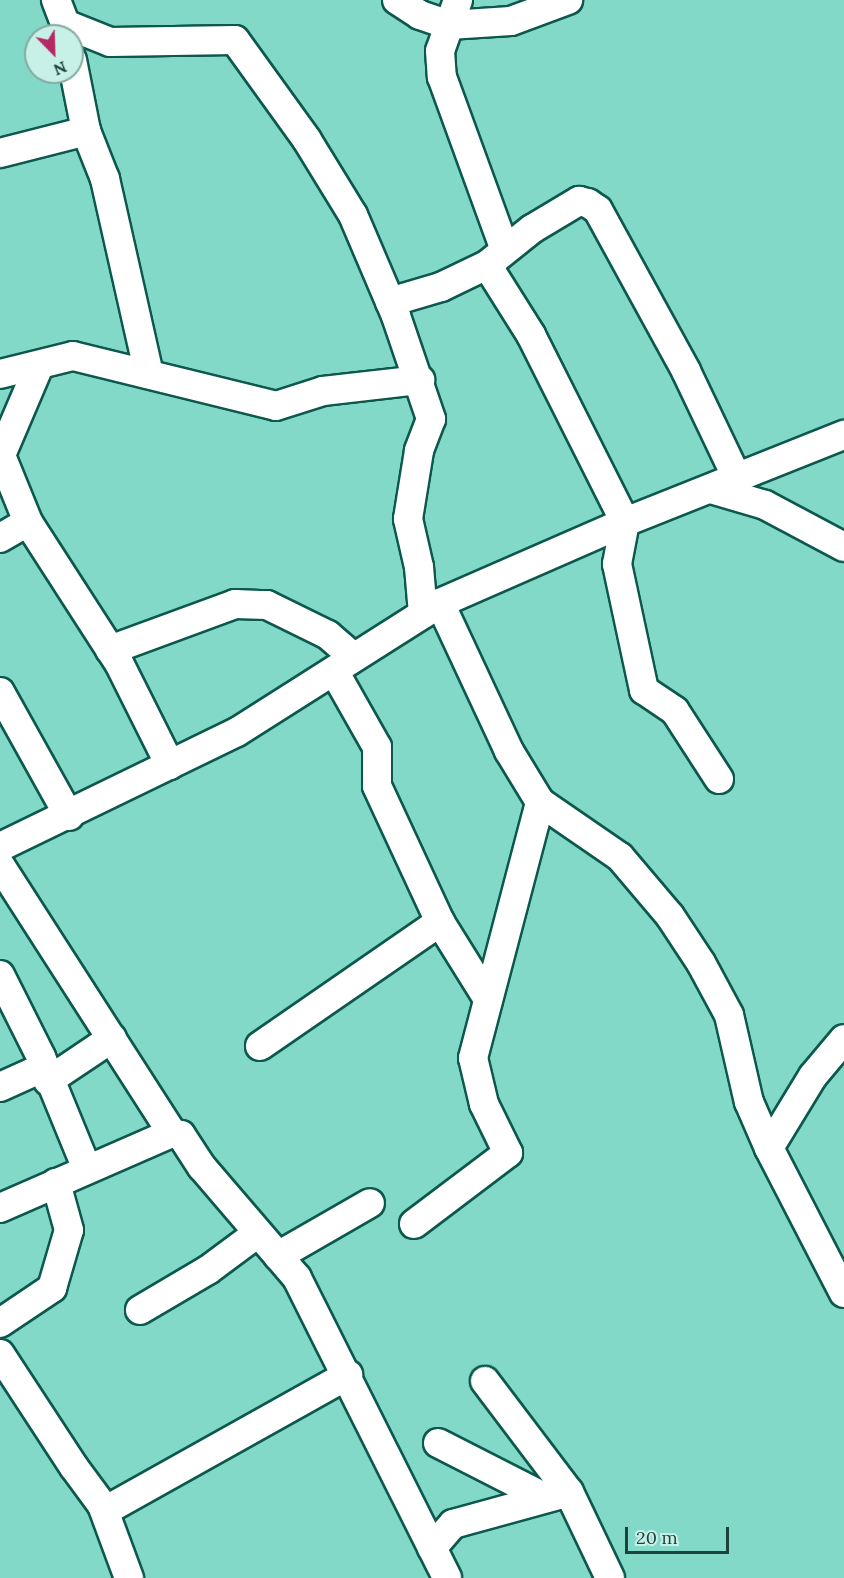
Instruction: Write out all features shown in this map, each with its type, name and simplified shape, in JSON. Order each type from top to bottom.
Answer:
[{"type":"street","points":[[397,0],[420,15],[454,12],[512,21],[568,0]]},
{"type":"street","points":[[454,12],[440,51],[449,107],[496,257],[531,335],[625,522],[617,564],[644,690],[675,711],[719,778]]},
{"type":"street","points":[[63,20],[110,42],[235,40],[307,140],[353,215],[420,380],[431,419],[418,452],[408,519],[432,609],[509,751],[540,802],[620,857],[670,916],[729,1015],[749,1102],[769,1148],[844,1293]]},
{"type":"street","points":[[77,84],[86,130],[105,179],[149,374]]},
{"type":"street","points":[[0,153],[86,130]]},
{"type":"street","points":[[390,302],[441,287],[496,257],[579,201],[597,210],[686,371],[737,478]]},
{"type":"street","points":[[0,374],[73,356],[276,406],[323,391],[420,380]]},
{"type":"street","points":[[39,366],[1,454],[28,522],[110,650],[170,765]]},
{"type":"street","points":[[0,848],[237,732],[432,609],[625,522],[844,435]]},
{"type":"street","points":[[711,489],[765,505],[844,547]]},
{"type":"street","points":[[0,538],[28,522]]},
{"type":"street","points":[[110,650],[235,604],[267,605],[328,635],[344,664],[377,747],[377,786],[440,922],[488,999]]},
{"type":"street","points":[[0,692],[69,816]]},
{"type":"street","points":[[414,1224],[508,1153],[484,1104],[473,1058],[540,802]]},
{"type":"street","points":[[0,865],[172,1133]]},
{"type":"street","points":[[260,1046],[440,922]]},
{"type":"street","points":[[0,975],[87,1169]]},
{"type":"street","points":[[0,1087],[46,1074],[111,1038]]},
{"type":"street","points":[[769,1148],[818,1068],[844,1039]]},
{"type":"street","points":[[0,1208],[172,1133],[181,1135],[258,1233],[297,1278],[348,1375],[447,1578]]},
{"type":"street","points":[[0,1323],[52,1288],[69,1230],[56,1183]]},
{"type":"street","points":[[278,1256],[370,1203]]},
{"type":"street","points":[[140,1310],[208,1270],[258,1233]]},
{"type":"street","points":[[0,1354],[102,1505],[129,1578]]},
{"type":"street","points":[[102,1505],[119,1506],[348,1375]]},
{"type":"street","points":[[485,1381],[610,1578]]},
{"type":"street","points":[[438,1443],[558,1495]]},
{"type":"street","points":[[432,1548],[453,1524],[558,1495]]}]
